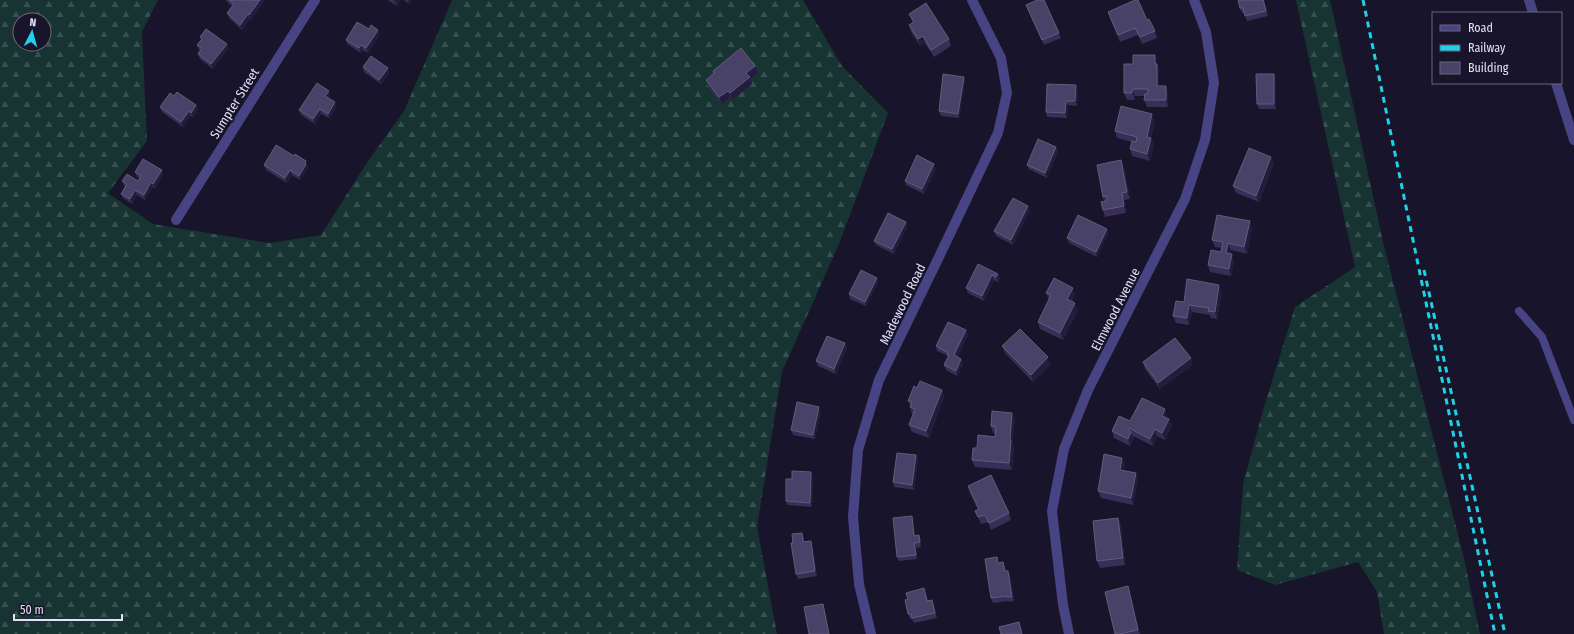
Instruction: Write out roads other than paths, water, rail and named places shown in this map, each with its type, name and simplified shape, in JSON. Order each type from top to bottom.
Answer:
[{"type":"street","name":"Sumpter Street","points":[[176,220],[315,0]]},
{"type":"street","name":"Madewood Road","points":[[871,634],[859,584],[853,517],[858,450],[879,380],[998,133],[1008,93],[1001,58],[972,0]]},
{"type":"street","name":"Elmwood Avenue","points":[[1069,634],[1063,605],[1052,511],[1064,449],[1088,390],[1185,200],[1205,140],[1214,83],[1206,32],[1194,0]]},
{"type":"street","points":[[1529,0],[1533,12]]},
{"type":"street","points":[[1556,84],[1574,140]]},
{"type":"lane","points":[[1519,311],[1542,337],[1574,420]]},
{"type":"railway","points":[[1363,0],[1495,634]]},
{"type":"railway","points":[[1424,270],[1505,634]]}]
